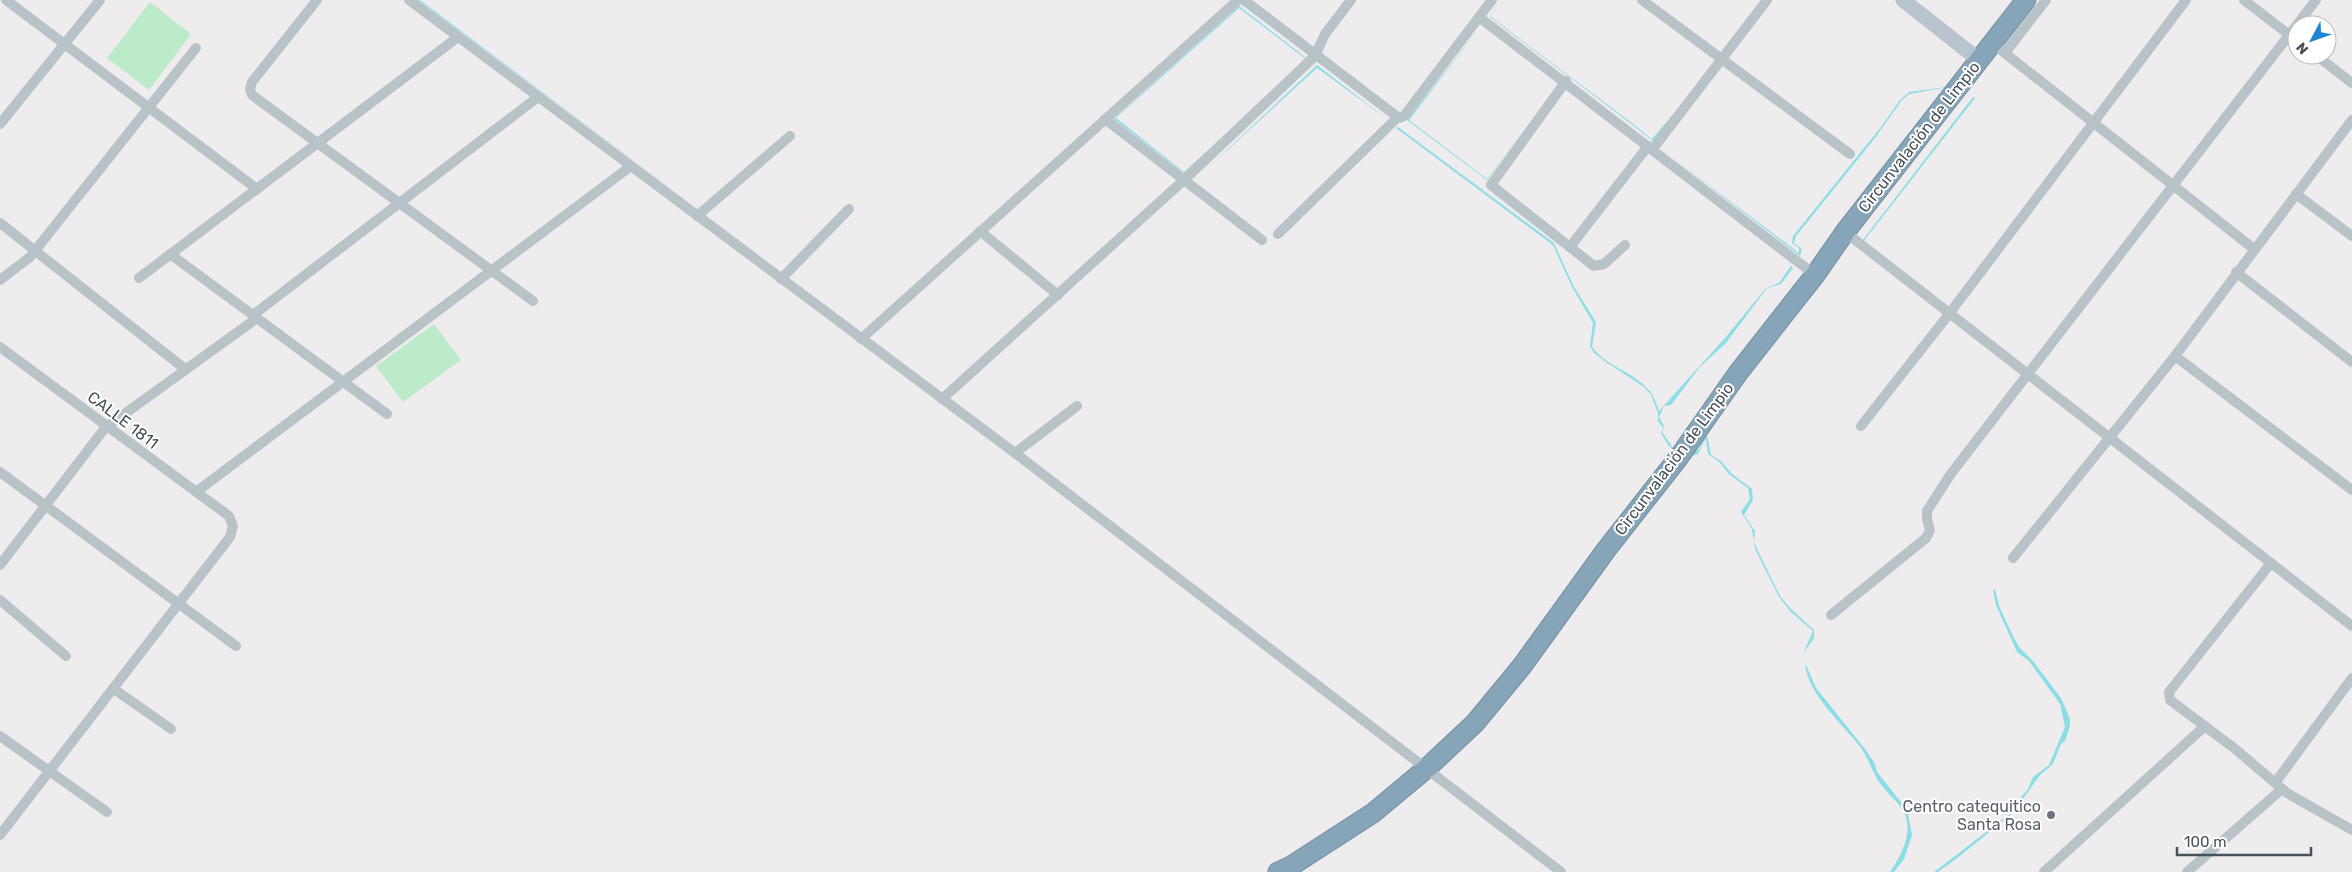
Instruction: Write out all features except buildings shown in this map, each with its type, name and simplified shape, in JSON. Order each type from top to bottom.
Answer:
[{"type":"highway","name":"Circunvalación de Limpio","points":[[1278,872],[1291,866],[1374,813],[1427,768],[1475,723],[1522,666],[1606,550],[1679,457],[1738,373],[1815,275],[1845,232],[1990,53],[2026,0]]},
{"type":"street","points":[[6,0],[257,189]]},
{"type":"street","points":[[0,124],[100,0]]},
{"type":"street","points":[[317,0],[252,82],[250,89],[252,95],[533,301]]},
{"type":"street","points":[[409,0],[1015,454],[1561,872]]},
{"type":"street","points":[[861,339],[1238,0]]},
{"type":"street","points":[[1244,0],[1397,118]]},
{"type":"street","points":[[942,399],[1184,180],[1315,56],[1324,34],[1351,0]]},
{"type":"street","points":[[1278,234],[1397,118],[1404,116],[1492,0]]},
{"type":"street","points":[[1642,0],[1850,154]]},
{"type":"street","points":[[1570,247],[1768,0]]},
{"type":"street","points":[[1903,0],[1990,53]]},
{"type":"street","points":[[1916,0],[2093,124],[2254,250]]},
{"type":"street","points":[[1990,53],[2046,0]]},
{"type":"street","points":[[1861,426],[1949,314],[2186,0]]},
{"type":"street","points":[[2244,0],[2287,33]]},
{"type":"street","points":[[2307,15],[2316,0]]},
{"type":"street","points":[[1480,17],[1815,275]]},
{"type":"street","points":[[139,278],[458,37]]},
{"type":"street","points":[[1832,615],[1926,538],[1930,530],[1927,511],[1970,447],[2028,375],[2173,186],[2287,45]]},
{"type":"street","points":[[0,280],[25,263],[36,250],[196,48]]},
{"type":"street","points":[[2329,65],[2352,83]]},
{"type":"street","points":[[1566,82],[1492,186],[1597,266],[1604,264],[1625,245]]},
{"type":"street","points":[[0,565],[107,426],[186,369],[538,97]]},
{"type":"street","points":[[1105,119],[1262,240]]},
{"type":"street","points":[[2013,558],[2175,356],[2236,272],[2352,120]]},
{"type":"street","points":[[697,216],[790,136]]},
{"type":"street","points":[[196,492],[630,166]]},
{"type":"street","points":[[2296,194],[2352,236]]},
{"type":"street","points":[[781,279],[849,209]]},
{"type":"street","points":[[0,223],[186,369]]},
{"type":"street","points":[[980,232],[1058,295]]},
{"type":"street","points":[[1845,232],[2352,626]]},
{"type":"street","points":[[170,254],[387,414]]},
{"type":"street","points":[[2236,272],[2352,362]]},
{"type":"street","name":"CALLE 1811","points":[[0,347],[229,516],[233,526],[230,537],[178,603]]},
{"type":"street","points":[[2175,356],[2352,490]]},
{"type":"street","points":[[1015,454],[1077,406]]},
{"type":"street","points":[[0,472],[236,646]]},
{"type":"street","points":[[2271,563],[2169,692],[2170,700],[2278,786],[2352,830]]},
{"type":"street","points":[[0,600],[66,656]]},
{"type":"street","points":[[0,835],[114,689],[178,603]]},
{"type":"street","points":[[2187,872],[2278,786],[2352,678]]},
{"type":"street","points":[[114,689],[170,730]]},
{"type":"street","points":[[2044,872],[2205,726]]},
{"type":"street","points":[[0,736],[51,770],[106,812]]},
{"type":"green space","points":[[150,2],[191,34],[149,90],[107,58]]},
{"type":"green space","points":[[434,324],[461,360],[403,402],[376,366]]},
{"type":"water","points":[[418,0],[420,0],[686,200]]},
{"type":"water","points":[[1239,6],[1309,60],[1184,173],[1114,119]],"holes":[[[1239,8],[1307,60],[1184,172],[1116,118]]]},
{"type":"water","points":[[1490,16],[1652,139],[1686,99],[1653,141]]},
{"type":"water","points":[[1481,26],[1409,120],[1487,179],[1559,85],[1487,180],[1407,120]]},
{"type":"water","points":[[1317,65],[1387,119],[1317,68],[1196,179]]},
{"type":"water","points":[[1954,86],[1909,94],[1902,100],[1875,138],[1796,236],[1794,243],[1802,249],[1800,256],[1660,148],[1799,253],[1799,248],[1792,243],[1793,236],[1881,127],[1900,100],[1909,92]]},
{"type":"water","points":[[1973,97],[1975,98],[1863,242],[1862,241]]},
{"type":"water","points":[[1398,127],[1554,243],[1574,287],[1596,322],[1592,347],[1604,359],[1640,381],[1652,395],[1659,411],[1725,338],[1766,288],[1779,283],[1791,266],[1793,268],[1781,284],[1767,288],[1726,343],[1700,367],[1671,405],[1664,406],[1659,417],[1664,426],[1662,432],[1675,451],[1668,445],[1661,433],[1663,428],[1658,421],[1658,413],[1651,395],[1644,387],[1594,353],[1590,346],[1593,323],[1572,287],[1553,245],[1396,128]]},
{"type":"water","points":[[1707,436],[1711,455],[1721,461],[1732,474],[1752,489],[1753,500],[1744,515],[1755,531],[1754,542],[1757,549],[1780,596],[1814,630],[1814,638],[1803,654],[1813,631],[1790,611],[1779,597],[1755,549],[1752,529],[1741,512],[1750,499],[1748,488],[1730,475],[1718,461],[1708,454],[1706,440],[1698,454],[1692,456],[1692,453],[1699,449],[1703,438]]},
{"type":"water","points":[[1995,589],[1999,606],[2019,647],[2033,661],[2061,698],[2070,719],[2070,726],[2065,741],[2061,744],[2053,764],[2040,775],[2013,813],[1956,859],[1938,872],[1934,872],[2011,813],[2013,806],[2028,789],[2033,777],[2049,765],[2065,727],[2060,704],[2029,661],[2017,652],[1996,605],[1993,590]]},
{"type":"water","points":[[1806,665],[1816,688],[1865,749],[1875,764],[1877,772],[1908,814],[1912,835],[1904,859],[1894,872],[1890,872],[1906,839],[1907,822],[1904,813],[1879,783],[1861,748],[1820,699],[1808,678]]},
{"type":"place","name":"Centro catequitico Santa Rosa","points":[[2051,815]]}]
